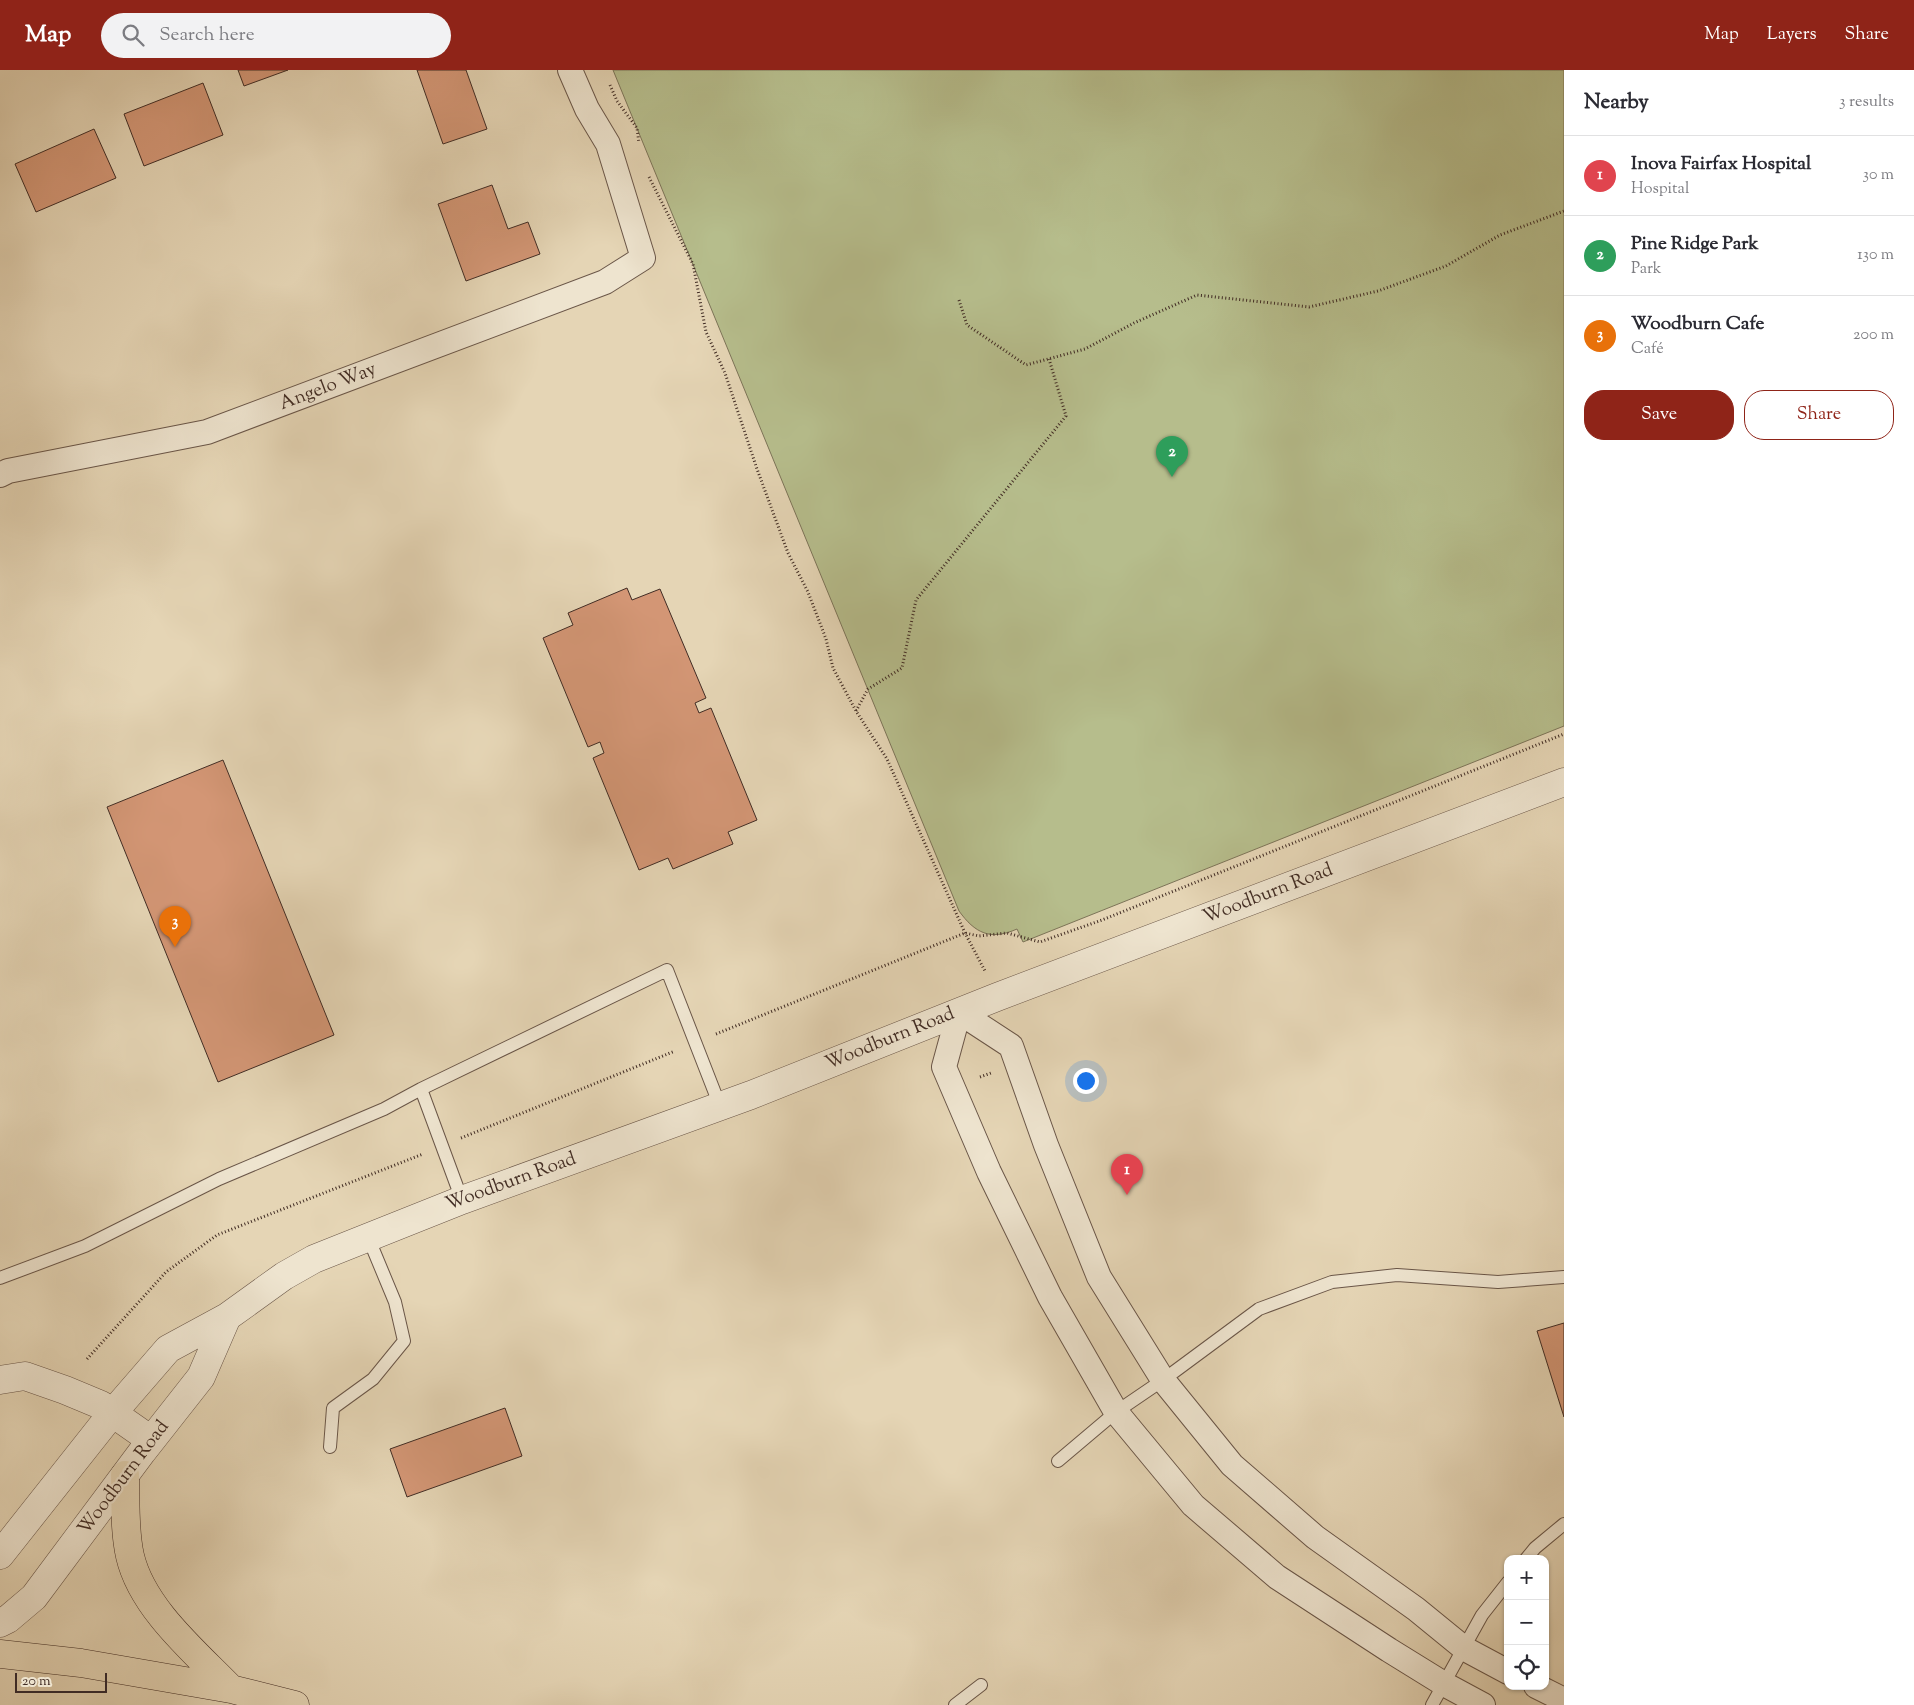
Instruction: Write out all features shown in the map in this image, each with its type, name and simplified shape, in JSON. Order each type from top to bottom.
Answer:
[{"type":"main road","points":[[126,1475],[127,1536],[130,1557],[140,1582],[173,1629],[231,1689]]},
{"type":"main road","points":[[0,1654],[81,1663],[231,1689],[295,1705]]},
{"type":"street","name":"Angelo Way","points":[[0,476],[8,471],[208,432],[605,282],[643,258],[608,144],[587,109],[570,70]]},
{"type":"street","name":"Woodburn Road","points":[[0,1554],[113,1413],[168,1349],[227,1317],[284,1276],[314,1259],[462,1200],[720,1106],[959,1012],[1564,782]]},
{"type":"street","points":[[1483,1705],[1444,1684],[1389,1650],[1278,1577],[1193,1505],[1116,1412],[1050,1296],[989,1172],[944,1067],[959,1012],[1011,1046],[1046,1146],[1099,1277],[1163,1380],[1232,1465],[1315,1537],[1416,1609],[1465,1649],[1504,1670]]},
{"type":"street","name":"Woodburn Road","points":[[0,1623],[8,1619],[34,1597],[201,1376],[227,1317]]},
{"type":"street","points":[[0,1380],[25,1376],[83,1397],[101,1405],[151,1440]]},
{"type":"street","points":[[1544,1690],[1564,1700]]},
{"type":"lane","points":[[0,1278],[85,1246],[219,1179],[384,1109],[421,1088],[667,970],[720,1106]]},
{"type":"lane","points":[[421,1088],[462,1200]]},
{"type":"lane","points":[[330,1447],[333,1408],[373,1379],[404,1341],[395,1302],[368,1238]]},
{"type":"lane","points":[[1058,1461],[1116,1412],[1260,1309],[1332,1282],[1397,1275],[1498,1282],[1564,1276]]},
{"type":"lane","points":[[1529,1555],[1564,1524]]},
{"type":"lane","points":[[1432,1705],[1465,1649],[1482,1615],[1504,1587]]},
{"type":"lane","points":[[955,1705],[981,1685]]},
{"type":"path","points":[[617,101],[637,128],[639,144]]},
{"type":"path","points":[[645,169],[693,264],[706,332],[725,372],[757,469],[788,553],[808,592],[826,639],[833,668],[856,710],[887,759],[965,933],[978,954]]},
{"type":"path","points":[[959,300],[967,325],[1026,365],[1085,349],[1134,322],[1197,295],[1309,306],[1378,291],[1446,266],[1500,235],[1564,211]]},
{"type":"path","points":[[856,710],[868,690],[902,668],[916,600],[1066,416],[1049,359]]},
{"type":"path","points":[[87,1359],[166,1272],[217,1236],[965,933],[979,936],[1006,933],[1040,942],[1102,920],[1564,734]]},
{"type":"green space","points":[[613,70],[1564,70],[1564,726],[1023,942],[1017,929],[999,934],[984,933],[977,930],[959,911]]},
{"type":"building","points":[[238,70],[288,70],[244,86]]},
{"type":"building","points":[[417,70],[466,70],[487,129],[443,144]]},
{"type":"building","points":[[203,83],[223,135],[144,166],[124,114]]},
{"type":"building","points":[[94,129],[116,178],[36,212],[15,164]]},
{"type":"building","points":[[492,185],[508,229],[528,222],[540,254],[466,281],[438,204]]},
{"type":"building","points":[[627,588],[632,600],[660,589],[706,698],[695,703],[699,713],[711,708],[757,820],[728,832],[733,844],[673,869],[668,858],[639,870],[593,758],[604,753],[600,742],[588,747],[543,638],[573,625],[568,613]]},
{"type":"building","points":[[223,760],[334,1035],[218,1082],[107,807]]},
{"type":"building","points":[[1564,1323],[1564,1417],[1537,1331]]},
{"type":"building","points":[[505,1408],[522,1456],[407,1497],[390,1449]]},
{"type":"place","name":"Pine Ridge Park","points":[[1172,477]]},
{"type":"place","name":"Woodburn Cafe","points":[[175,947]]},
{"type":"place","name":"Inova Fairfax Hospital","points":[[1127,1195]]}]
